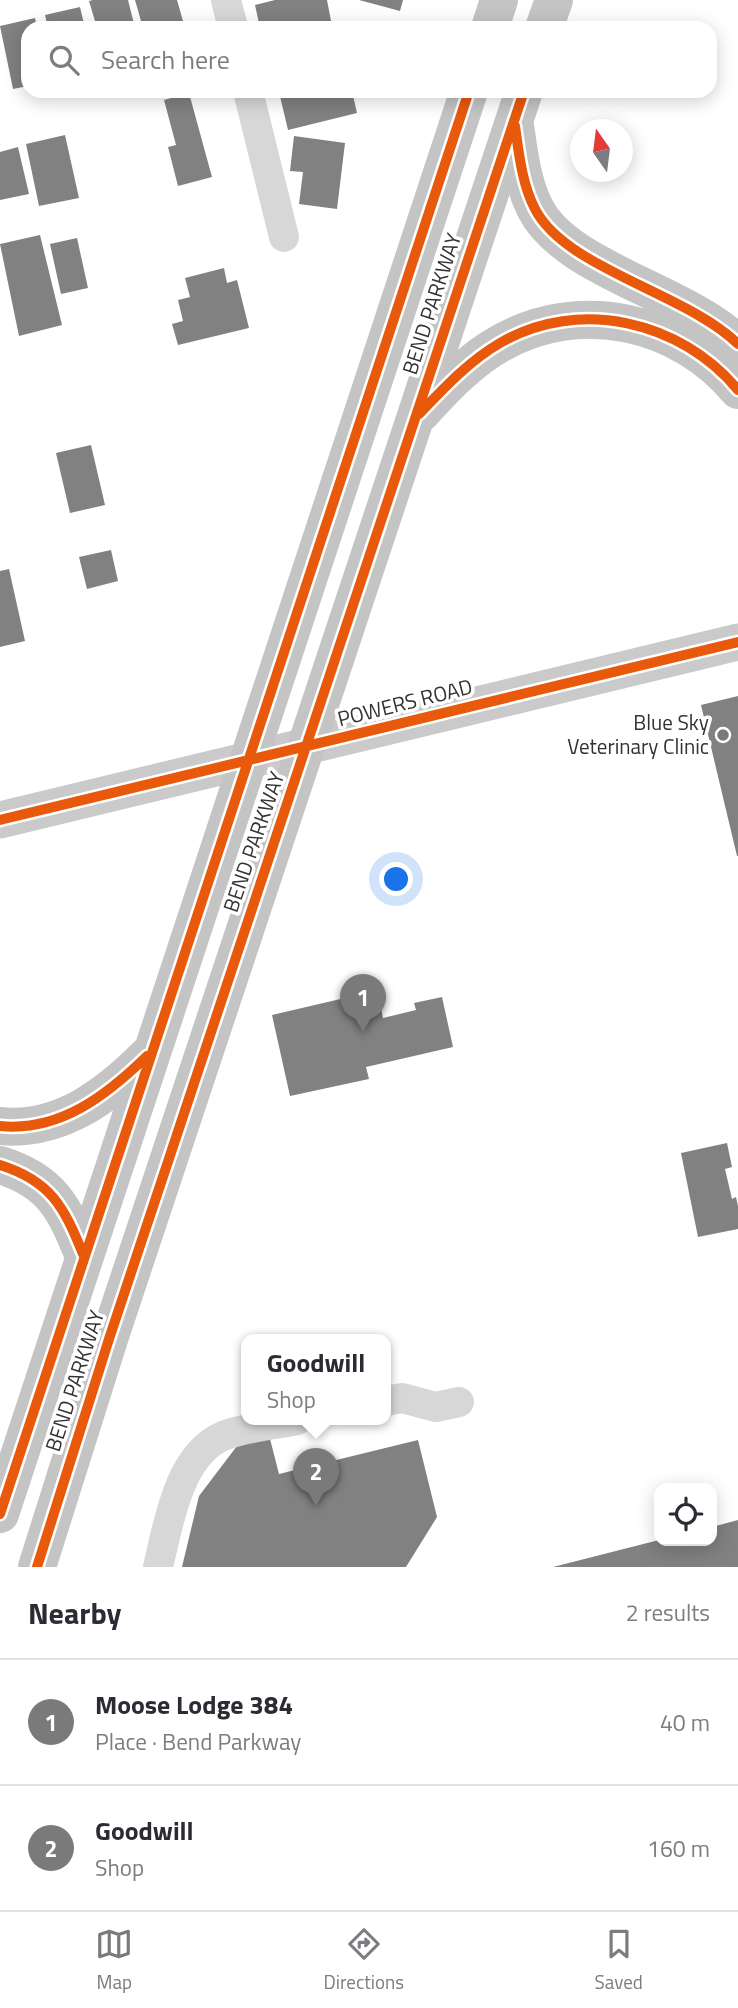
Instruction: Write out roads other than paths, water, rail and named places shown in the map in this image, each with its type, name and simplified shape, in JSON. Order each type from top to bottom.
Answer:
[{"type":"highway","points":[[492,21],[499,0]]},
{"type":"highway","points":[[546,21],[554,0]]},
{"type":"highway","name":"BEND PARKWAY","points":[[0,1514],[83,1254],[467,98]]},
{"type":"highway","points":[[519,106],[530,198],[553,234],[579,252],[687,308],[738,344]]},
{"type":"highway","name":"BEND PARKWAY","points":[[37,1567],[117,1313],[519,106]]},
{"type":"highway","points":[[415,419],[454,379],[499,344],[536,328],[575,320],[611,320],[661,334],[705,358],[738,390]]},
{"type":"highway","points":[[0,1126],[34,1126],[65,1117],[97,1099],[150,1053]]},
{"type":"highway","points":[[0,1165],[31,1178],[48,1190],[65,1213],[83,1254]]},
{"type":"main road","name":"POWERS ROAD","points":[[0,820],[738,642]]},
{"type":"street","points":[[226,0],[231,21]]},
{"type":"street","points":[[250,98],[284,237]]},
{"type":"street","points":[[391,1400],[402,1398],[436,1407],[459,1402]]},
{"type":"street","points":[[158,1567],[175,1493],[200,1454],[222,1437],[275,1425]]},
{"type":"place","name":"Blue Sky Veterinary Clinic","points":[[723,735]]},
{"type":"place","name":"Moose Lodge 384","points":[[363,1032]]},
{"type":"place","name":"Goodwill","points":[[316,1506]]}]
